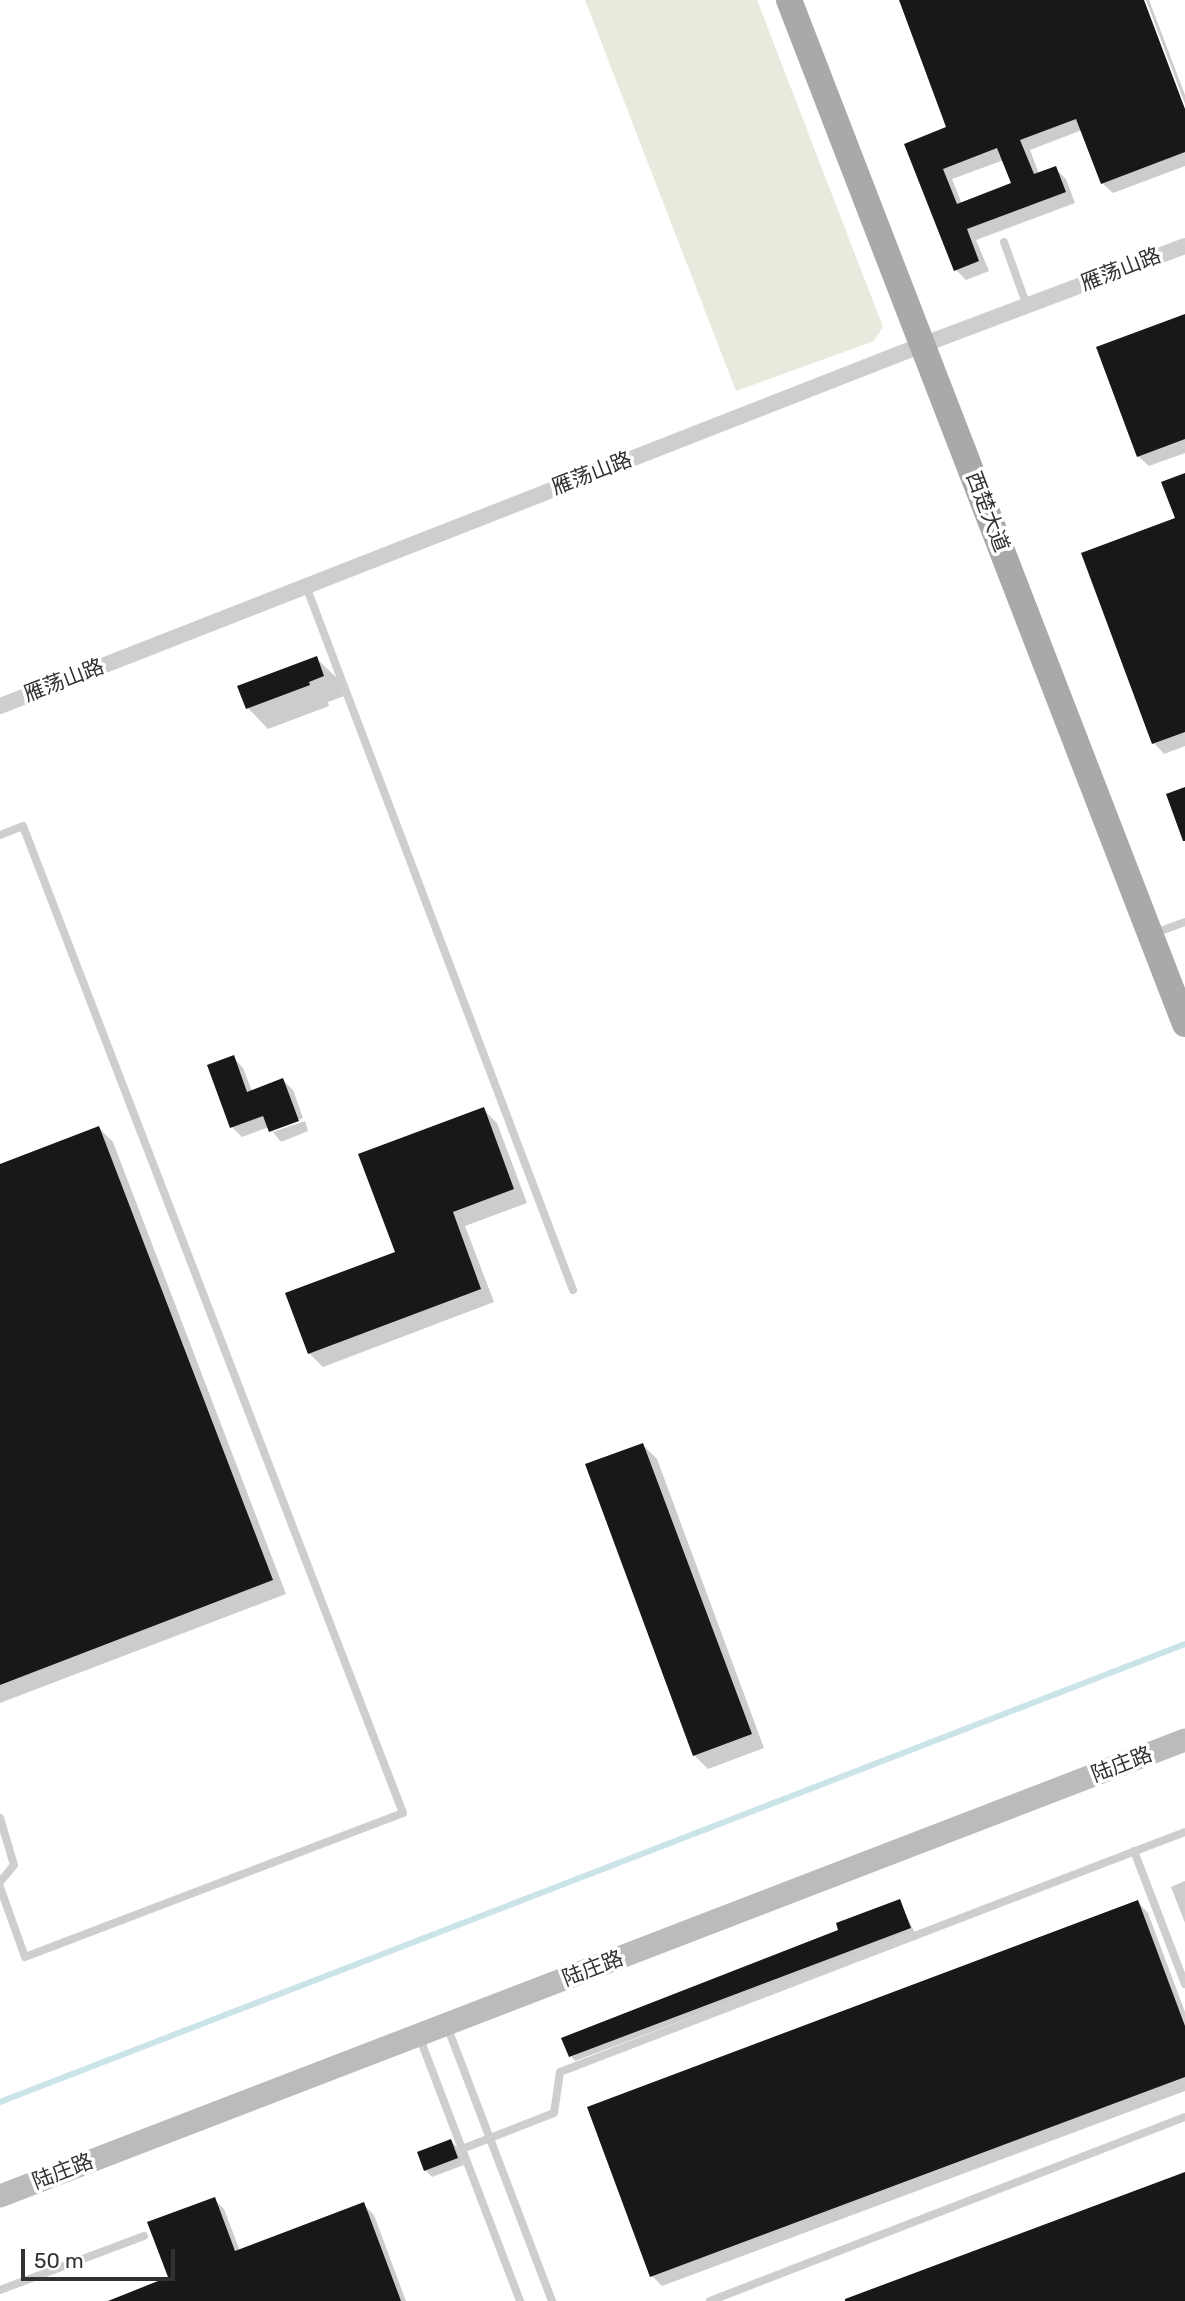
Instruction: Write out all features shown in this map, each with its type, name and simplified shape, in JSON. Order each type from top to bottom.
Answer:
[{"type":"main road","name":"西楚大道","points":[[789,0],[1185,1024]]},
{"type":"street","name":"雁荡山路","points":[[0,706],[922,345],[1185,246]]},
{"type":"street","name":"陆庄路","points":[[0,2196],[1185,1740]]},
{"type":"lane","points":[[1003,242],[1027,306]]},
{"type":"lane","points":[[306,586],[573,1290]]},
{"type":"lane","points":[[0,835],[23,826],[403,1813],[25,1957],[0,1885],[14,1865],[0,1818]]},
{"type":"lane","points":[[1152,934],[1185,922]]},
{"type":"lane","points":[[462,2149],[554,2113],[561,2072],[1185,1832]]},
{"type":"lane","points":[[1134,1851],[1185,1984]]},
{"type":"lane","points":[[447,2026],[552,2301]]},
{"type":"lane","points":[[419,2036],[520,2301]]},
{"type":"lane","points":[[710,2301],[1185,2117]]},
{"type":"lane","points":[[0,2290],[144,2236]]},
{"type":"shaded area","points":[[585,0],[757,0],[883,327],[874,341],[736,391]]},
{"type":"building","points":[[899,0],[1144,0],[1185,109],[1185,152],[1101,184],[1076,119],[1020,140],[1034,174],[1056,166],[1066,192],[967,229],[979,261],[954,271],[904,144],[946,127]],"holes":[[[997,148],[1011,183],[957,204],[943,169]]]},
{"type":"building","points":[[1185,314],[1185,439],[1137,457],[1096,347]]},
{"type":"building","points":[[1185,473],[1185,732],[1152,744],[1081,553],[1175,518],[1161,482]]},
{"type":"building","points":[[317,656],[324,676],[309,682],[310,685],[246,709],[237,686]]},
{"type":"building","points":[[1185,787],[1185,841],[1183,841],[1166,794]]},
{"type":"building","points":[[234,1055],[247,1092],[283,1078],[299,1121],[269,1132],[263,1116],[230,1128],[207,1065]]},
{"type":"building","points":[[484,1107],[514,1189],[453,1212],[481,1289],[308,1354],[285,1293],[395,1252],[358,1154]]},
{"type":"building","points":[[99,1126],[273,1580],[0,1685],[0,1164]]},
{"type":"building","points":[[643,1443],[752,1734],[693,1756],[585,1464]]},
{"type":"building","points":[[900,1899],[911,1928],[569,2057],[561,2038],[838,1930],[836,1923]]},
{"type":"building","points":[[1138,1900],[1185,2026],[1185,2077],[650,2277],[587,2107]]},
{"type":"building","points":[[451,2139],[458,2158],[424,2171],[417,2152]]},
{"type":"building","points":[[1185,2172],[1185,2301],[845,2301],[845,2299]]},
{"type":"building","points":[[215,2197],[235,2251],[364,2202],[401,2301],[108,2301],[168,2277],[147,2222]]},
{"type":"waterway","points":[[0,2102],[1185,1644]]}]
